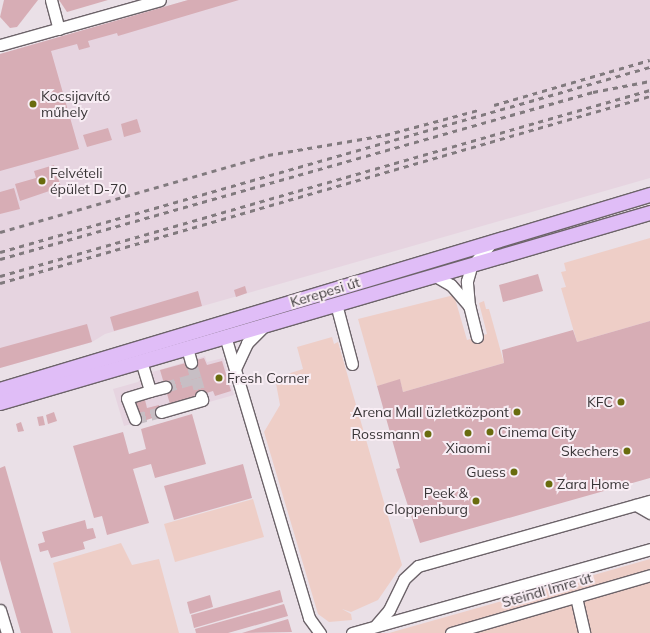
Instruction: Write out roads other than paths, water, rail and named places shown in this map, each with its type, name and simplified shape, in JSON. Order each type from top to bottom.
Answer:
[{"type":"main road","name":"Kerepesi út","points":[[0,390],[494,240],[650,196]]},
{"type":"main road","name":"Kerepesi út","points":[[0,404],[225,336],[437,277],[650,213]]},
{"type":"street","points":[[51,0],[59,28]]},
{"type":"street","points":[[0,33],[3,44],[160,0]]},
{"type":"street","points":[[477,337],[469,306],[467,281],[471,267],[494,240]]},
{"type":"street","points":[[437,277],[452,285],[469,306]]},
{"type":"street","points":[[336,304],[352,364]]},
{"type":"street","points":[[235,369],[250,338],[270,323]]},
{"type":"street","points":[[225,336],[309,618],[320,633]]},
{"type":"street","points":[[187,348],[191,362]]},
{"type":"street","points":[[141,361],[150,391]]},
{"type":"street","points":[[134,420],[127,398],[165,387]]},
{"type":"street","points":[[161,412],[202,400],[201,396]]},
{"type":"street","points":[[376,626],[389,610],[404,579],[418,566],[650,501]]},
{"type":"street","points":[[636,505],[650,513]]},
{"type":"street","points":[[352,633],[650,549]]},
{"type":"street","name":"Steindl Imre út","points":[[451,633],[650,575]]},
{"type":"street","points":[[576,597],[584,633]]},
{"type":"street","points":[[0,610],[7,633]]},
{"type":"tunnel","points":[[165,387],[196,378],[191,362]]},
{"type":"tunnel","points":[[196,378],[201,396]]},
{"type":"tunnel","points":[[135,419],[161,412]]},
{"type":"railway","points":[[494,105],[650,60]]},
{"type":"railway","points":[[0,252],[650,67]]},
{"type":"railway","points":[[0,259],[593,92],[650,81]]},
{"type":"railway","points":[[0,276],[650,90]]},
{"type":"railway","points":[[0,283],[650,96]]},
{"type":"railway","points":[[0,232],[268,155],[385,135],[478,110]]},
{"type":"place","name":"Kocsijavító műhely","points":[[33,104]]},
{"type":"place","name":"Felvételi épület D-70","points":[[42,181]]},
{"type":"place","name":"Fresh Corner","points":[[219,378]]},
{"type":"place","name":"KFC","points":[[621,402]]},
{"type":"place","name":"Arena Mall üzletközpont","points":[[517,412]]},
{"type":"place","name":"Cinema City","points":[[490,432]]},
{"type":"place","name":"Xiaomi","points":[[468,433]]},
{"type":"place","name":"Rossmann","points":[[428,434]]},
{"type":"place","name":"Skechers","points":[[627,451]]},
{"type":"place","name":"Guess","points":[[514,472]]},
{"type":"place","name":"Zara Home","points":[[549,484]]},
{"type":"place","name":"Peek & Cloppenburg","points":[[476,501]]}]
